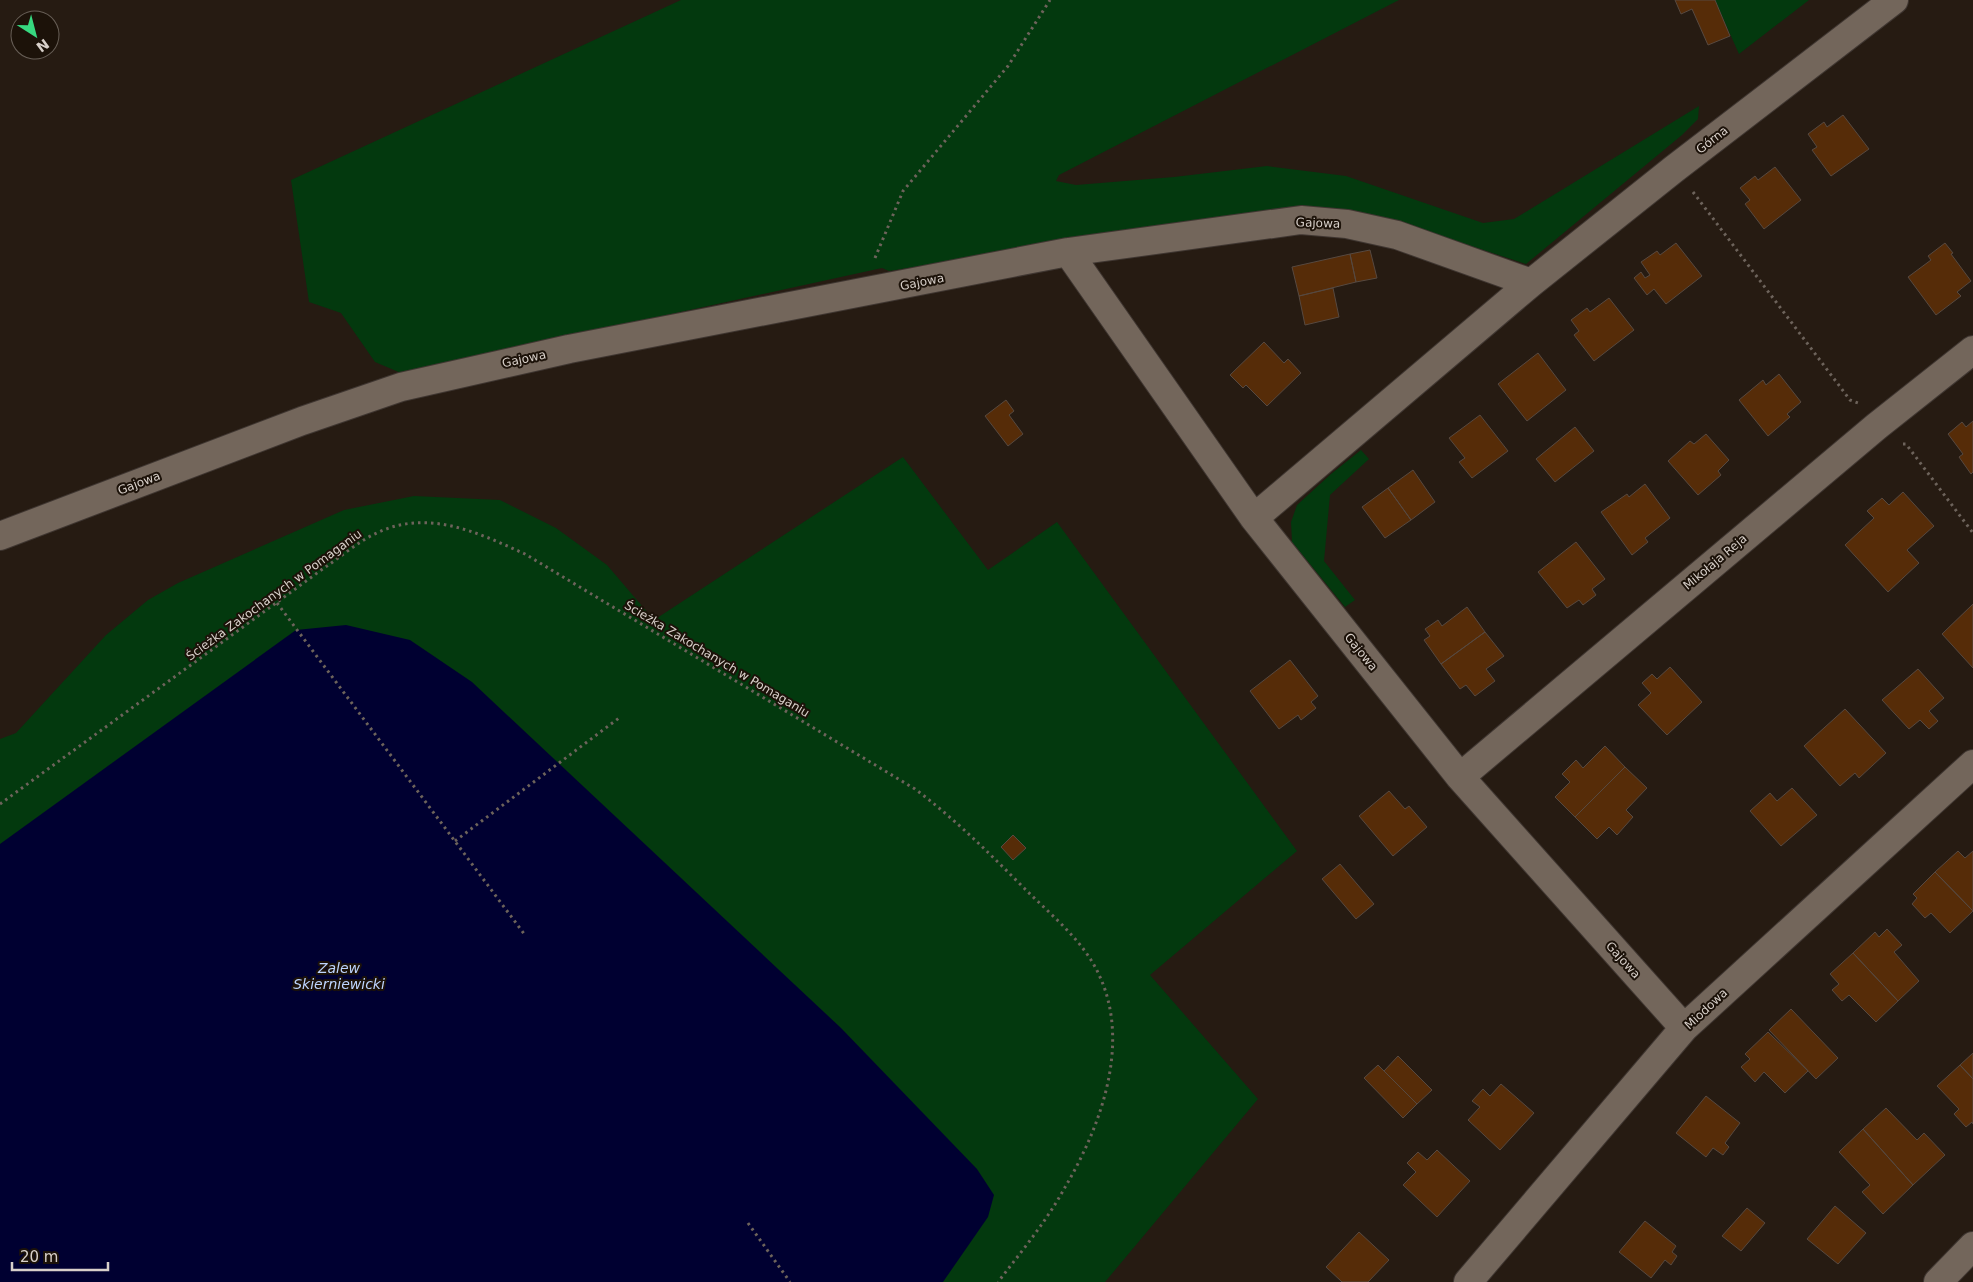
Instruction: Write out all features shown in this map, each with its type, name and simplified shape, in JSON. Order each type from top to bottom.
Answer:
[{"type":"street","name":"Górna","points":[[1254,518],[1531,283],[1674,169],[1894,0]]},
{"type":"street","name":"Gajowa","points":[[0,536],[293,424],[401,387],[569,349],[1068,252],[1301,220],[1347,224],[1396,234],[1531,283]]},
{"type":"street","name":"Gajowa","points":[[1068,252],[1254,518],[1460,777],[1684,1028]]},
{"type":"street","name":"Mikołaja Reja","points":[[1460,777],[1881,423],[1973,350]]},
{"type":"street","name":"Miodowa","points":[[1468,1282],[1684,1028],[1973,764]]},
{"type":"street","points":[[1938,1282],[1973,1246]]},
{"type":"path","points":[[861,293],[903,191],[1008,66],[1050,0]]},
{"type":"path","points":[[1674,169],[1690,191],[1694,192],[1850,400],[1858,403],[1902,443],[1906,444],[1973,533]]},
{"type":"path","name":"Ścieżka Zakochanych w Pomaganiu","points":[[0,804],[277,602],[370,537],[386,529],[418,522],[445,524],[469,531],[526,554],[887,771],[938,807],[979,843],[1068,931],[1088,954],[1106,990],[1111,1007],[1112,1054],[1110,1073],[1102,1104],[1083,1151],[1064,1190],[998,1282]]},
{"type":"path","points":[[277,602],[525,935]]},
{"type":"path","points":[[455,841],[620,718]]},
{"type":"path","points":[[748,1223],[790,1282]]},
{"type":"green space","points":[[681,0],[1399,0],[1059,175],[1056,181],[1076,185],[1174,177],[1267,166],[1346,176],[1483,223],[1514,219],[1699,106],[1698,119],[1682,135],[1526,264],[1389,219],[1333,208],[1286,208],[889,271],[882,268],[401,373],[375,362],[341,313],[309,302],[291,180]]},
{"type":"green space","points":[[1715,0],[1809,0],[1739,54]]},
{"type":"green space","points":[[1361,450],[1369,459],[1330,495],[1324,561],[1355,600],[1345,607],[1292,542],[1291,522],[1297,505]]},
{"type":"green space","points":[[903,457],[988,570],[1057,522],[1297,851],[1150,975],[1258,1099],[1105,1282],[0,1282],[0,739],[16,733],[106,635],[148,600],[178,583],[344,510],[414,496],[500,500],[556,528],[607,565],[654,620]]},
{"type":"water","name":"Zalew Skierniewicki","points":[[346,625],[410,640],[472,682],[841,1028],[977,1169],[994,1195],[988,1217],[943,1282],[0,1282],[0,844],[296,630]]},
{"type":"building","points":[[1675,0],[1715,0],[1730,36],[1708,45],[1692,9],[1681,14]]},
{"type":"building","points":[[1843,115],[1869,149],[1831,176],[1812,150],[1817,147],[1808,134],[1824,122],[1827,127]]},
{"type":"building","points":[[1775,167],[1801,200],[1764,229],[1745,204],[1750,200],[1740,188],[1755,176],[1758,180]]},
{"type":"building","points":[[1676,243],[1702,276],[1666,304],[1654,289],[1647,295],[1634,278],[1641,272],[1645,278],[1650,275],[1641,262],[1657,251],[1660,255]]},
{"type":"building","points":[[1945,243],[1971,281],[1957,292],[1961,296],[1936,315],[1908,277],[1931,260],[1928,256]]},
{"type":"building","points":[[1370,250],[1377,278],[1356,282],[1350,254]]},
{"type":"building","points":[[1350,254],[1356,282],[1299,296],[1292,267]]},
{"type":"building","points":[[1333,288],[1339,317],[1305,325],[1299,296]]},
{"type":"building","points":[[1609,298],[1634,330],[1594,361],[1574,335],[1579,331],[1571,320],[1587,308],[1590,312]]},
{"type":"building","points":[[1264,342],[1284,363],[1288,359],[1301,373],[1267,406],[1246,385],[1243,388],[1230,375]]},
{"type":"building","points":[[1538,353],[1566,390],[1527,421],[1498,384]]},
{"type":"building","points":[[1779,374],[1801,402],[1787,414],[1790,417],[1768,436],[1739,400],[1763,380],[1766,385]]},
{"type":"building","points":[[1006,400],[1014,411],[1009,415],[1023,434],[1008,446],[985,416]]},
{"type":"building","points":[[1480,415],[1508,451],[1472,478],[1459,462],[1465,458],[1449,438]]},
{"type":"building","points":[[1973,421],[1973,472],[1971,474],[1959,457],[1963,454],[1948,434],[1962,422],[1966,427]]},
{"type":"building","points":[[1575,427],[1594,451],[1555,482],[1536,459]]},
{"type":"building","points":[[1706,434],[1729,460],[1718,471],[1721,475],[1698,495],[1668,461],[1690,441],[1694,444]]},
{"type":"building","points":[[1413,470],[1435,502],[1411,520],[1388,488]]},
{"type":"building","points":[[1645,484],[1670,518],[1645,538],[1648,542],[1632,555],[1601,512],[1627,494],[1629,497]]},
{"type":"building","points":[[1388,488],[1411,520],[1385,538],[1362,507]]},
{"type":"building","points":[[1903,492],[1934,526],[1907,550],[1919,563],[1888,592],[1845,545],[1874,518],[1867,511],[1882,498],[1889,505]]},
{"type":"building","points":[[1576,542],[1605,579],[1592,589],[1596,595],[1583,605],[1579,600],[1567,608],[1538,572]]},
{"type":"building","points":[[1973,604],[1973,668],[1942,634]]},
{"type":"building","points":[[1467,607],[1485,632],[1441,664],[1424,640],[1430,636],[1425,629],[1438,620],[1442,626]]},
{"type":"building","points":[[1485,632],[1504,656],[1486,669],[1495,681],[1475,696],[1466,685],[1460,689],[1441,664]]},
{"type":"building","points":[[1290,660],[1318,696],[1311,702],[1316,708],[1301,720],[1298,715],[1279,729],[1250,691]]},
{"type":"building","points":[[1670,667],[1702,702],[1667,735],[1638,705],[1651,693],[1642,683],[1652,674],[1657,679]]},
{"type":"building","points":[[1918,669],[1944,698],[1929,711],[1938,721],[1929,729],[1920,720],[1909,729],[1882,700]]},
{"type":"building","points":[[1845,709],[1886,753],[1859,778],[1855,773],[1840,786],[1804,746]]},
{"type":"building","points":[[1605,746],[1625,767],[1575,817],[1555,797],[1570,782],[1562,774],[1576,760],[1583,768]]},
{"type":"building","points":[[1625,767],[1647,788],[1626,810],[1633,817],[1617,835],[1609,827],[1597,839],[1575,817]]},
{"type":"building","points":[[1792,788],[1817,815],[1781,846],[1750,811],[1770,793],[1777,801]]},
{"type":"building","points":[[1389,791],[1405,809],[1409,806],[1427,827],[1393,856],[1359,816]]},
{"type":"building","points":[[1013,835],[1026,848],[1013,860],[1001,847]]},
{"type":"building","points":[[1958,851],[1965,858],[1973,851],[1973,911],[1935,872]]},
{"type":"building","points":[[1340,864],[1374,904],[1356,919],[1322,879]]},
{"type":"building","points":[[1935,872],[1973,911],[1950,933],[1931,913],[1925,918],[1912,904],[1917,898],[1913,894]]},
{"type":"building","points":[[1887,929],[1902,945],[1894,952],[1919,981],[1898,1001],[1853,953],[1875,932],[1879,937]]},
{"type":"building","points":[[1853,953],[1898,1001],[1876,1022],[1849,995],[1842,1001],[1832,990],[1839,984],[1830,974]]},
{"type":"building","points":[[1791,1009],[1838,1058],[1816,1079],[1769,1030]]},
{"type":"building","points":[[1768,1032],[1808,1071],[1785,1093],[1764,1072],[1755,1082],[1741,1067],[1750,1059],[1745,1054]]},
{"type":"building","points":[[1973,1053],[1973,1079],[1960,1065]]},
{"type":"building","points":[[1398,1056],[1432,1090],[1417,1104],[1384,1071]]},
{"type":"building","points":[[1378,1065],[1417,1104],[1403,1118],[1364,1078]]},
{"type":"building","points":[[1960,1065],[1973,1079],[1973,1124],[1972,1122],[1966,1127],[1954,1114],[1959,1109],[1937,1086]]},
{"type":"building","points":[[1501,1084],[1534,1113],[1500,1150],[1468,1120],[1480,1107],[1472,1101],[1483,1089],[1490,1096]]},
{"type":"building","points":[[1706,1096],[1740,1123],[1725,1143],[1729,1147],[1723,1155],[1713,1148],[1706,1157],[1676,1133]]},
{"type":"building","points":[[1886,1108],[1917,1140],[1924,1133],[1945,1155],[1913,1185],[1863,1129]]},
{"type":"building","points":[[1863,1129],[1913,1185],[1883,1214],[1862,1192],[1870,1185],[1839,1152]]},
{"type":"building","points":[[1437,1150],[1470,1181],[1437,1217],[1403,1185],[1416,1172],[1407,1163],[1418,1152],[1427,1160]]},
{"type":"building","points":[[1835,1206],[1866,1233],[1838,1264],[1807,1239]]},
{"type":"building","points":[[1747,1208],[1765,1223],[1741,1251],[1722,1236]]},
{"type":"building","points":[[1645,1221],[1676,1246],[1672,1252],[1677,1256],[1671,1265],[1665,1260],[1651,1278],[1619,1252]]},
{"type":"building","points":[[1359,1232],[1389,1260],[1368,1282],[1342,1282],[1326,1267]]}]
